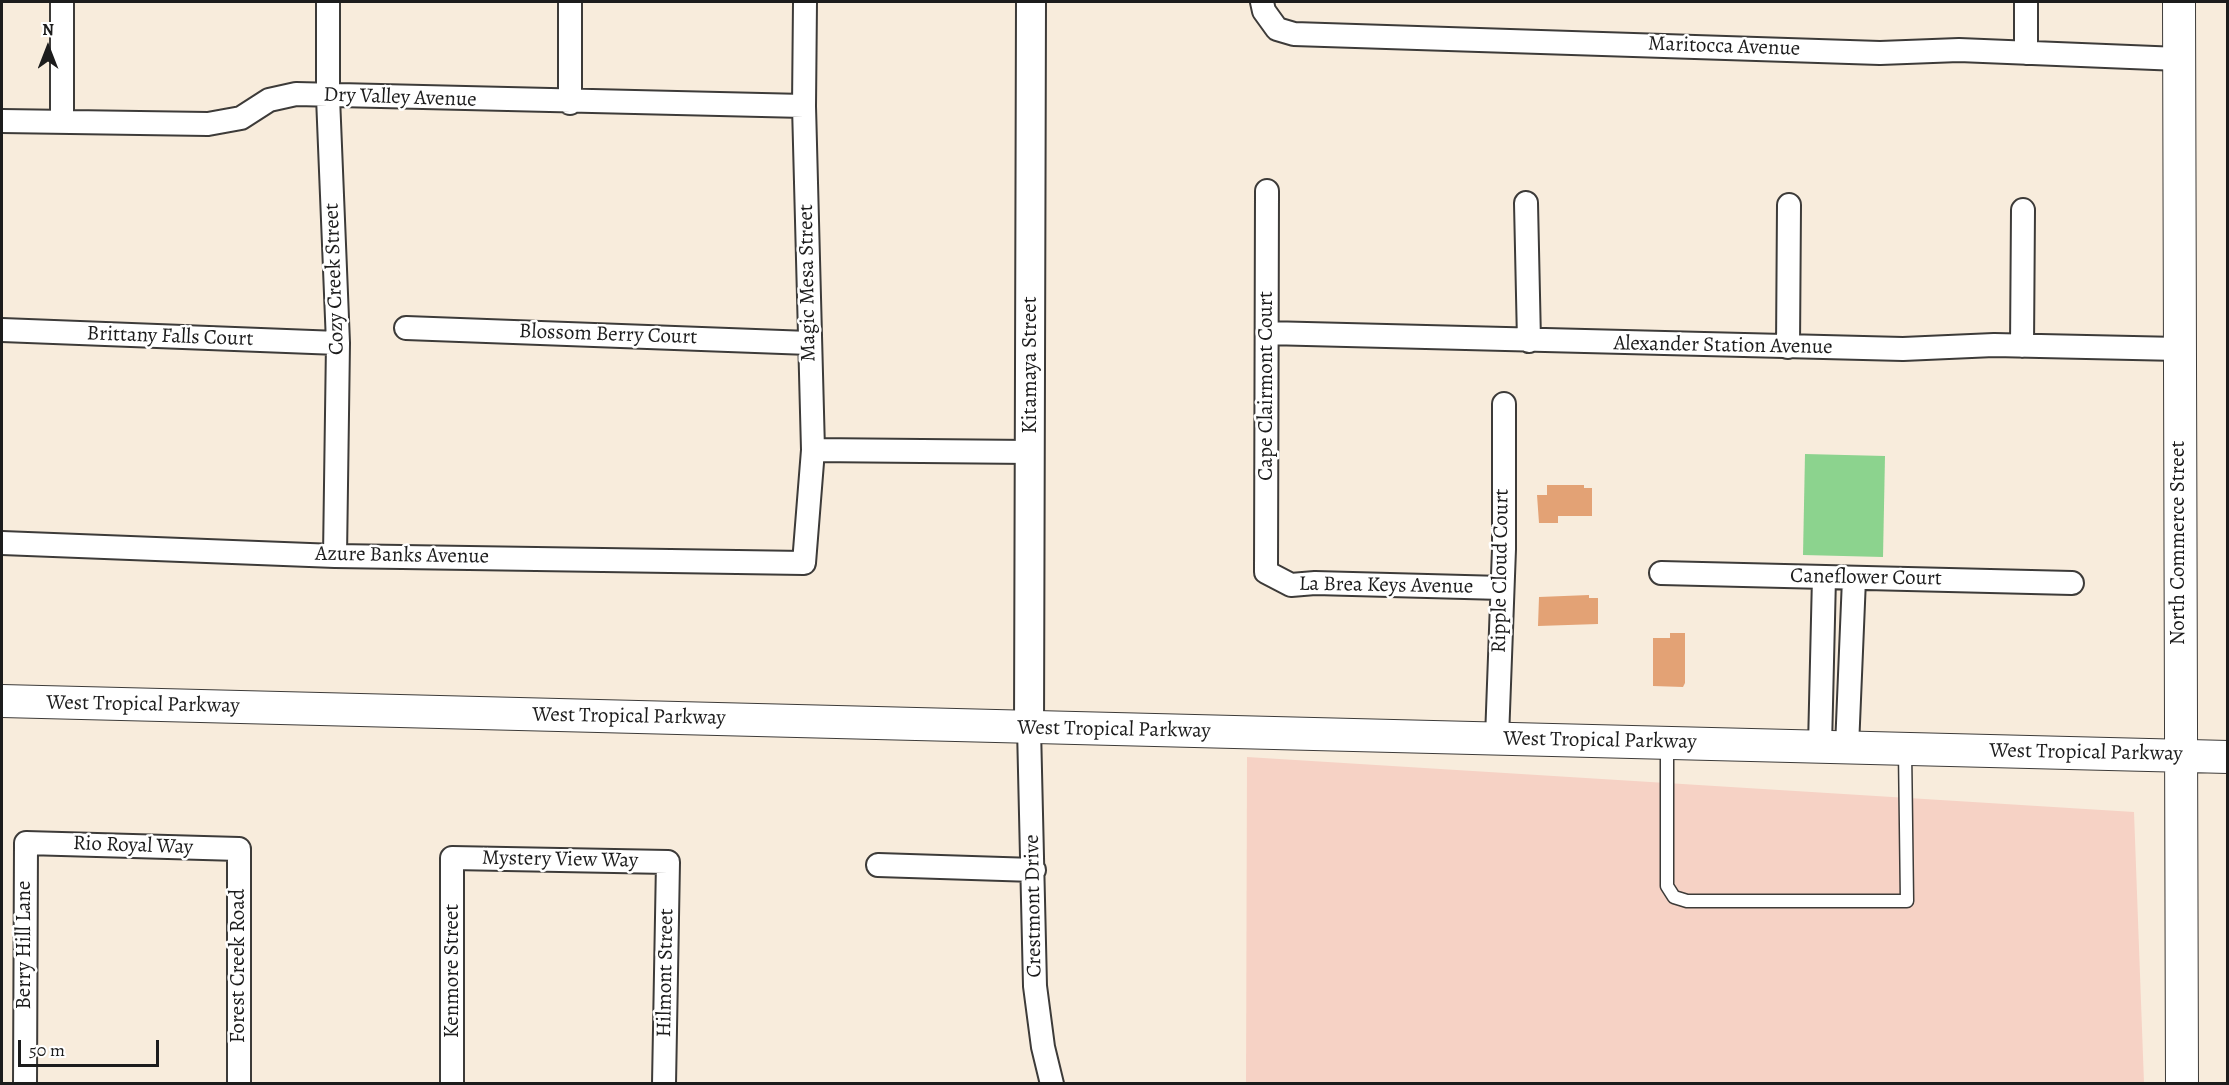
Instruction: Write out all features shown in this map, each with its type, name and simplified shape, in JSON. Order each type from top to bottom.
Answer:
[{"type":"main road","name":"North Commerce Street","points":[[2179,2],[2182,1083]]},
{"type":"main road","name":"West Tropical Parkway","points":[[2,701],[2228,757]]},
{"type":"street","points":[[62,2],[62,122]]},
{"type":"street","name":"Cozy Creek Street","points":[[328,2],[328,97],[338,343],[336,556]]},
{"type":"street","points":[[570,2],[570,103]]},
{"type":"street","name":"Magic Mesa Street","points":[[804,564],[813,450],[804,106],[805,2]]},
{"type":"street","name":"Kitamaya Street","points":[[1029,728],[1031,2]]},
{"type":"street","name":"Maritocca Avenue","points":[[1262,2],[1264,11],[1272,23],[1285,33],[1294,34],[1880,53],[1959,50],[2179,59]]},
{"type":"street","points":[[2026,2],[2026,53]]},
{"type":"street","name":"Dry Valley Avenue","points":[[2,121],[208,124],[241,118],[270,100],[296,94],[328,97],[570,103],[804,106]]},
{"type":"street","name":"Cape Clairmont Court","points":[[1267,191],[1268,527],[1264,558],[1266,572],[1273,577]]},
{"type":"street","points":[[1526,203],[1529,341]]},
{"type":"street","points":[[1788,347],[1789,205]]},
{"type":"street","points":[[2022,346],[2023,210]]},
{"type":"street","name":"Blossom Berry Court","points":[[406,328],[809,343]]},
{"type":"street","name":"Brittany Falls Court","points":[[2,330],[338,343]]},
{"type":"street","name":"Alexander Station Avenue","points":[[1267,333],[1788,347],[1903,349],[2022,346],[2179,349]]},
{"type":"street","name":"Ripple Cloud Court","points":[[1497,738],[1502,588],[1504,404]]},
{"type":"street","points":[[813,450],[1031,452]]},
{"type":"street","name":"Azure Banks Avenue","points":[[2,543],[336,556],[804,564]]},
{"type":"street","name":"Caneflower Court","points":[[1661,573],[2072,583]]},
{"type":"street","name":"La Brea Keys Avenue","points":[[1273,577],[1291,585],[1502,588]]},
{"type":"street","points":[[1824,577],[1834,747]]},
{"type":"street","points":[[1834,747],[1854,579]]},
{"type":"street","name":"Crestmont Drive","points":[[1029,728],[1035,986],[1043,1047],[1052,1083]]},
{"type":"street","name":"Rio Royal Way","points":[[26,843],[239,849]]},
{"type":"street","name":"Berry Hill Lane","points":[[25,1083],[26,843]]},
{"type":"street","name":"Forest Creek Road","points":[[239,849],[239,1083]]},
{"type":"street","name":"Mystery View Way","points":[[452,858],[668,862]]},
{"type":"street","name":"Kenmore Street","points":[[452,858],[453,1083]]},
{"type":"street","name":"Hilmont Street","points":[[664,1083],[668,862]]},
{"type":"street","points":[[878,865],[1034,870]]},
{"type":"lane","points":[[1667,742],[1667,885],[1674,897],[1687,902],[1907,902],[1905,749]]},
{"type":"shaded area","points":[[1247,757],[2134,812],[2144,1083],[1246,1084]]},
{"type":"green space","points":[[1805,454],[1885,456],[1883,557],[1803,555]]},
{"type":"building","points":[[1547,485],[1584,485],[1584,488],[1592,488],[1592,516],[1558,516],[1558,523],[1539,523],[1537,495],[1547,495]]},
{"type":"building","points":[[1589,595],[1589,598],[1598,598],[1598,624],[1538,626],[1539,597]]},
{"type":"building","points":[[1670,633],[1685,633],[1685,683],[1683,687],[1653,686],[1653,638],[1670,638]]}]
